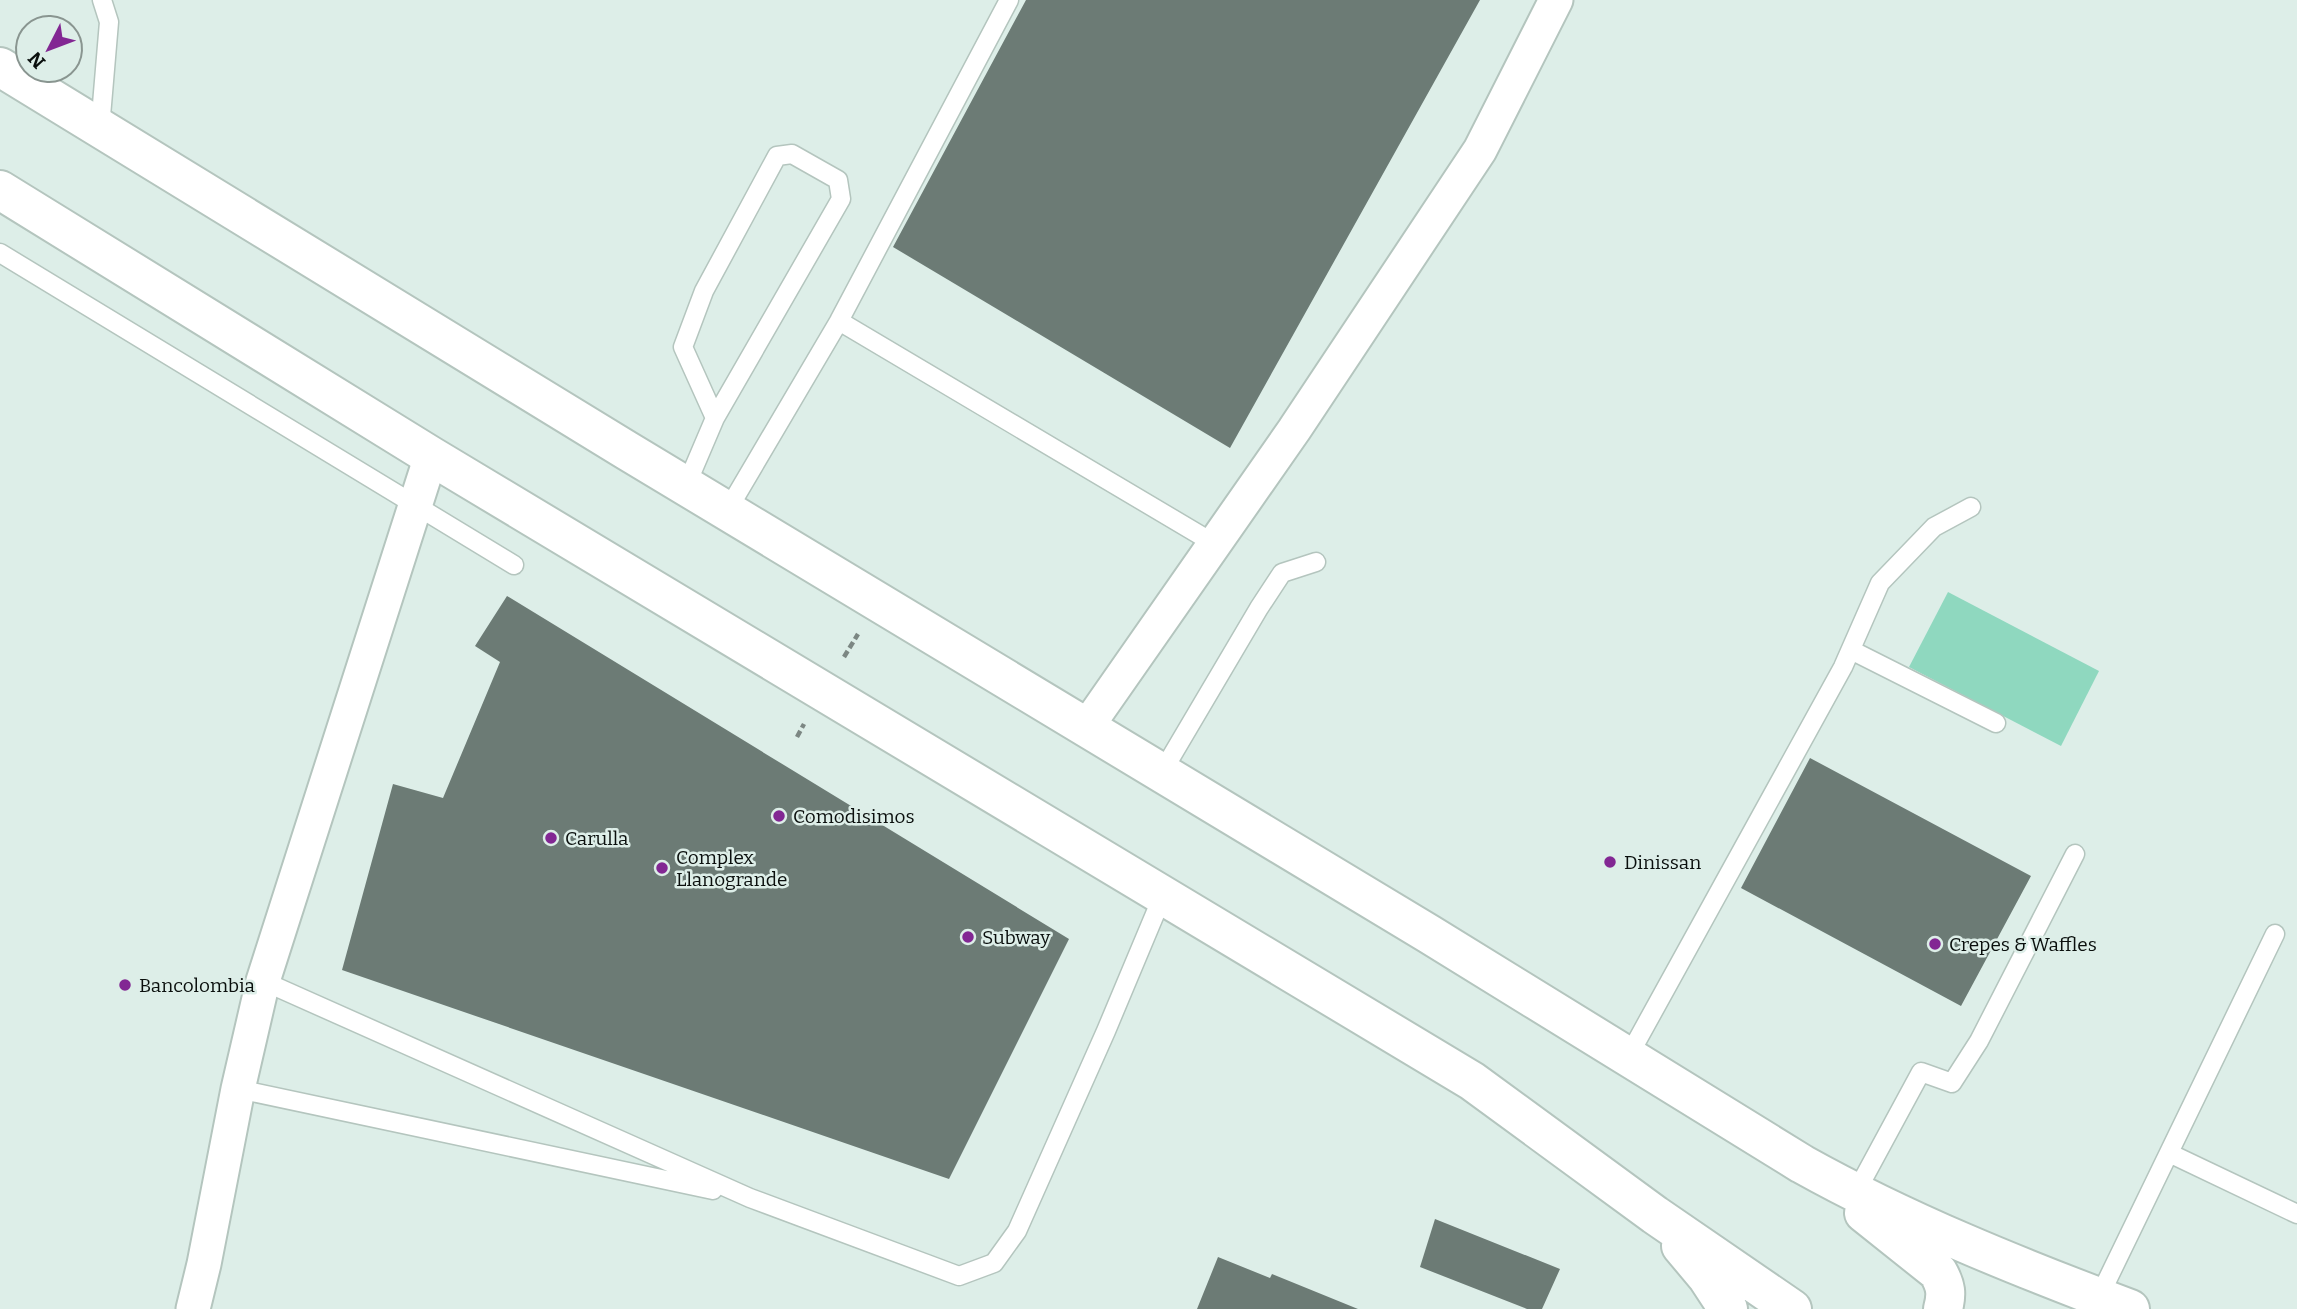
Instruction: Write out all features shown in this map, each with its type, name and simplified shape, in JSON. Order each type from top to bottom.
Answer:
[{"type":"main road","points":[[0,67],[727,511],[1429,934],[1801,1164],[1855,1194],[2027,1270],[2114,1303]]},
{"type":"main road","points":[[0,190],[431,456],[1472,1081],[1656,1215],[1792,1309]]},
{"type":"main road","points":[[1801,1164],[1938,1272],[1945,1284],[1947,1296],[1942,1309]]},
{"type":"main road","points":[[1656,1215],[1707,1277],[1728,1309]]},
{"type":"street","points":[[1086,728],[1294,430],[1480,150],[1556,0]]},
{"type":"street","points":[[193,1309],[263,981],[431,456]]},
{"type":"lane","points":[[100,128],[109,22],[102,0]]},
{"type":"lane","points":[[727,511],[839,321],[1009,0]]},
{"type":"lane","points":[[686,486],[715,418],[841,199],[838,180],[792,154],[777,156],[704,292],[683,347],[715,418]]},
{"type":"lane","points":[[0,253],[416,508],[514,565]]},
{"type":"lane","points":[[839,321],[1215,544]]},
{"type":"lane","points":[[1628,1057],[1851,650],[1880,583],[1934,527],[1971,507]]},
{"type":"lane","points":[[1161,774],[1282,573],[1316,562]]},
{"type":"lane","points":[[1851,650],[1996,723]]},
{"type":"lane","points":[[1855,1194],[1921,1072],[1952,1083],[1979,1041],[2075,854]]},
{"type":"lane","points":[[263,981],[750,1198],[959,1276],[994,1263],[1017,1231],[1101,1044],[1163,895]]},
{"type":"lane","points":[[2114,1303],[2169,1153],[2275,934]]},
{"type":"lane","points":[[238,1089],[750,1198]]},
{"type":"lane","points":[[2169,1153],[2297,1214]]},
{"type":"green space","points":[[1948,592],[2099,671],[2061,746],[1909,667]]},
{"type":"building","points":[[1026,0],[1480,0],[1230,448],[893,247]]},
{"type":"building","name":"Complex Llanogrande","points":[[507,596],[1069,939],[949,1179],[342,970],[393,784],[443,798],[500,662],[475,646]]},
{"type":"building","points":[[1810,758],[2031,876],[1961,1006],[1741,888]]},
{"type":"building","points":[[1435,1219],[1560,1269],[1542,1309],[1527,1309],[1420,1267]]},
{"type":"building","points":[[1218,1257],[1270,1278],[1272,1274],[1358,1309],[1197,1309]]},
{"type":"place","name":"Comodisimos","points":[[779,816]]},
{"type":"place","name":"Carulla","points":[[551,838]]},
{"type":"place","name":"Dinissan","points":[[1610,862]]},
{"type":"place","name":"Complex Llanogrande","points":[[662,868]]},
{"type":"place","name":"Subway","points":[[968,937]]},
{"type":"place","name":"Crepes & Waffles","points":[[1935,944]]},
{"type":"place","name":"Bancolombia","points":[[125,985]]}]
